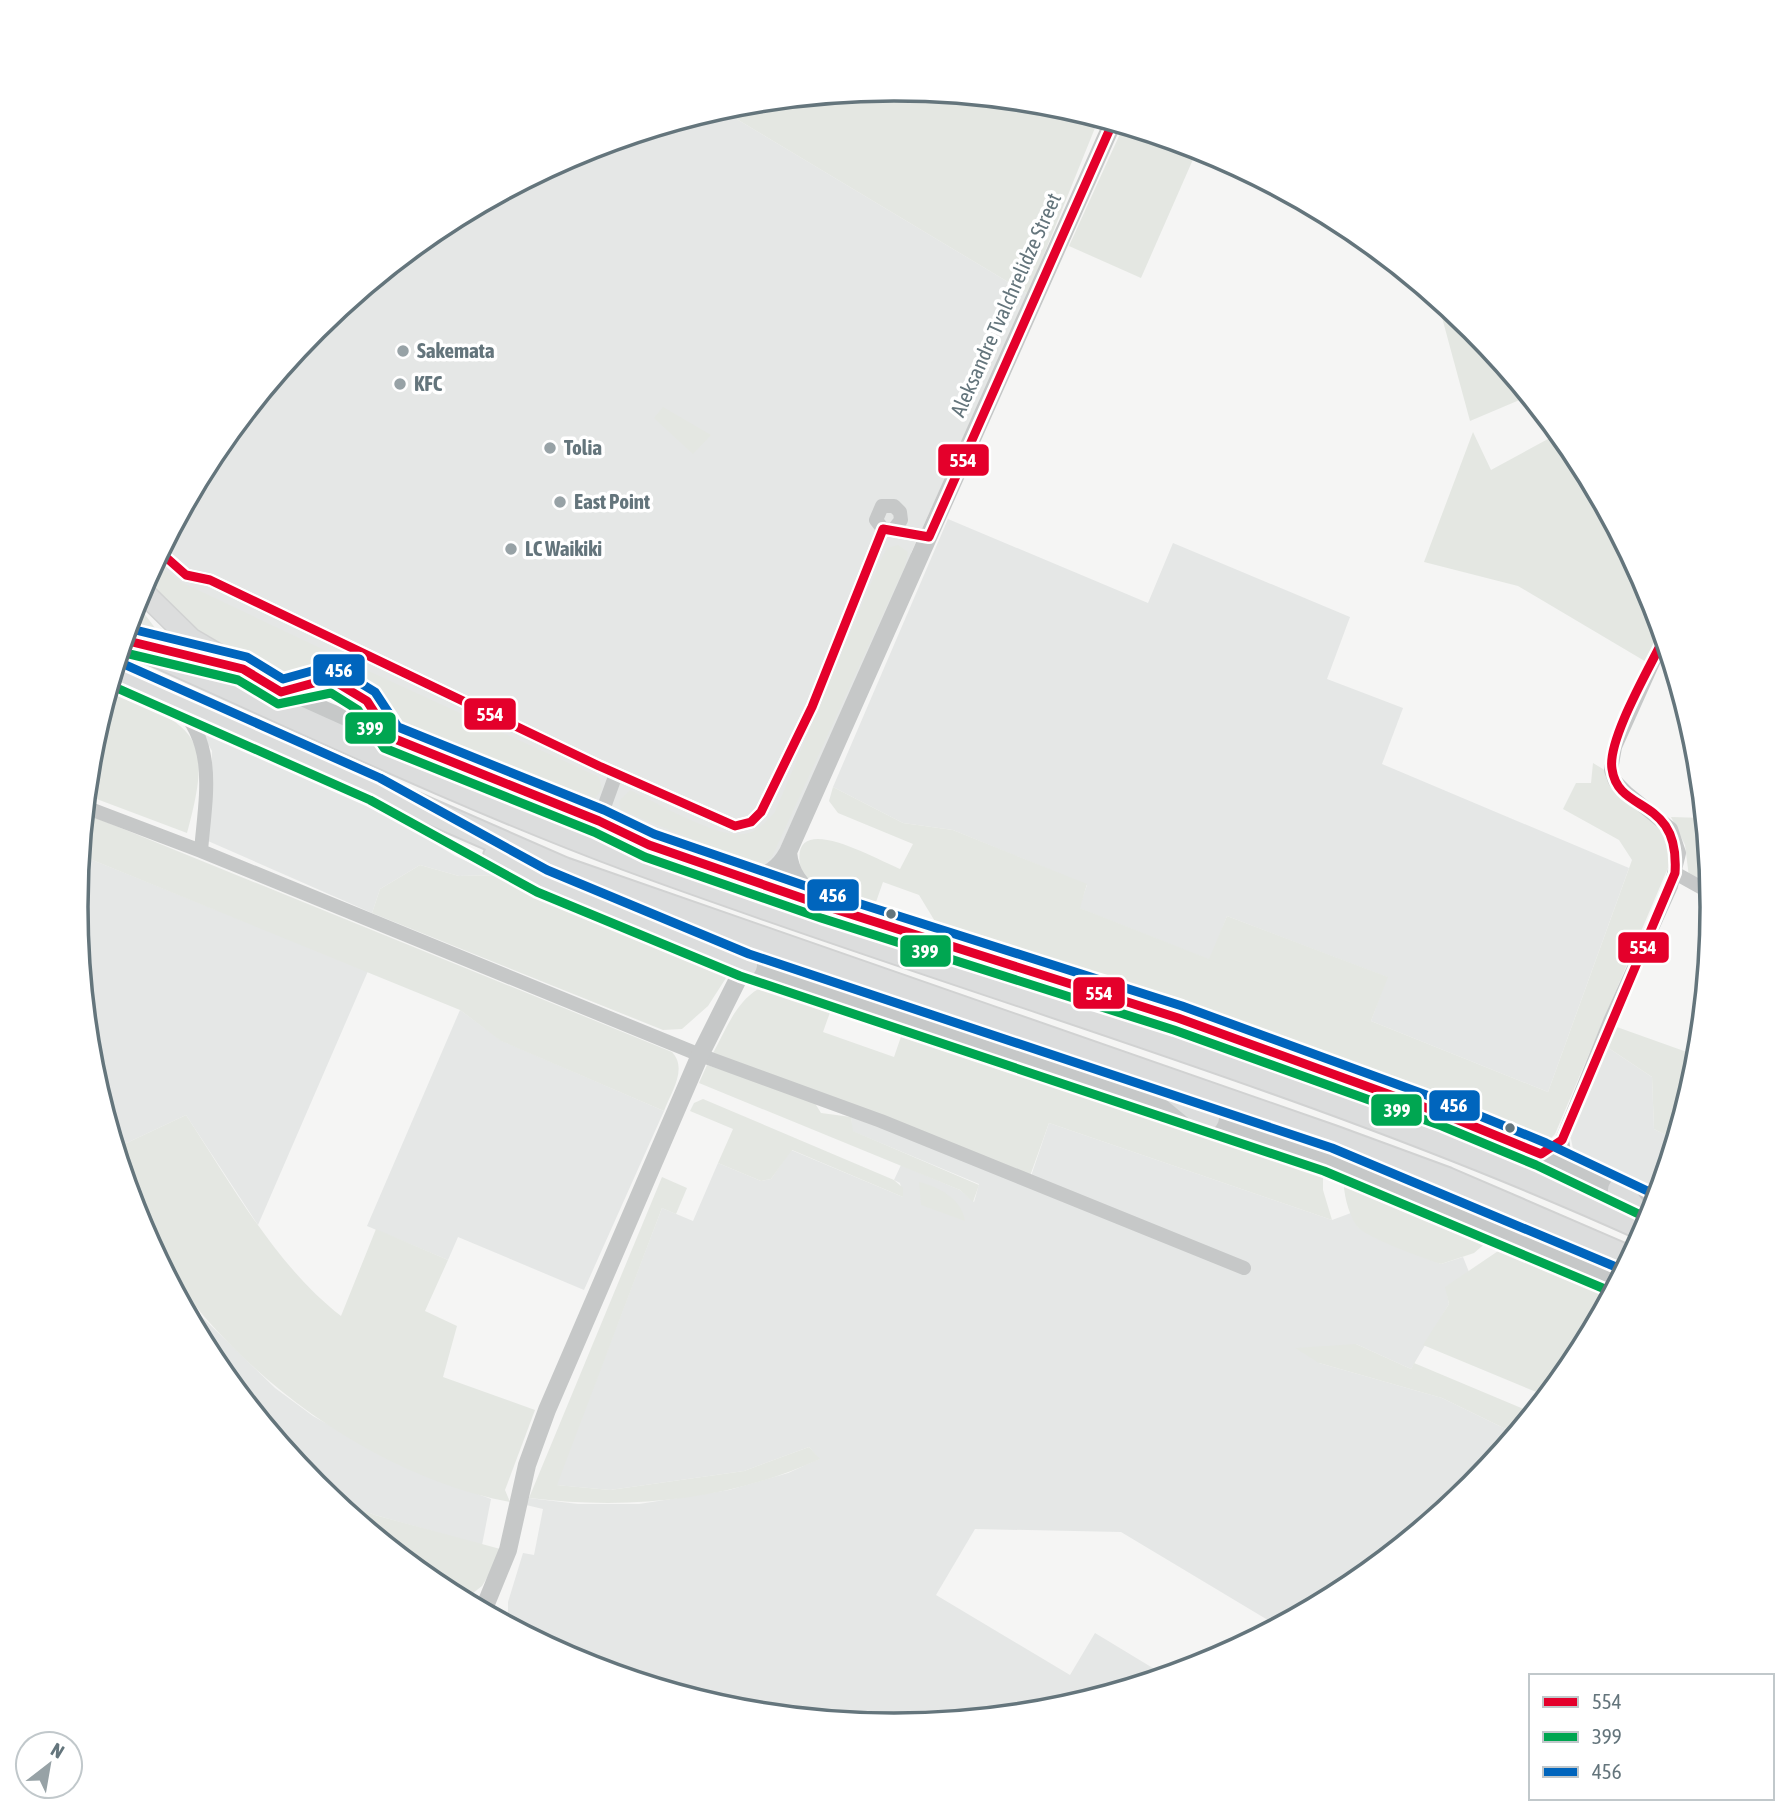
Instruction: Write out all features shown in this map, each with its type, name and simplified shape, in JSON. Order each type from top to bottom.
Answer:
[{"type":"highway","points":[[132,643],[243,669]]},
{"type":"highway","points":[[132,643],[484,800],[630,858],[1241,1068],[1444,1143],[1636,1224]]},
{"type":"highway","points":[[121,676],[564,870],[1447,1180],[1621,1255]]},
{"type":"highway","points":[[376,789],[542,881],[745,965]]},
{"type":"highway","points":[[1178,1018],[1241,1068]]},
{"type":"highway","points":[[1156,1076],[1207,1118]]},
{"type":"highway","points":[[1620,1190],[1639,1217]]},
{"type":"main road","points":[[149,598],[191,639],[243,669]]},
{"type":"street","name":"Aleksandre Tvalchrelidze Street","points":[[788,852],[1109,130]]},
{"type":"street","points":[[890,505],[929,537],[888,529],[876,520],[879,509],[890,505]]},
{"type":"street","points":[[167,558],[186,575],[210,580],[616,774],[735,826],[751,822],[761,812],[812,707],[888,529],[900,524],[901,515]]},
{"type":"street","points":[[1566,1165],[1562,1140],[1675,873],[1679,853],[1671,829],[1627,793],[1615,781],[1611,770],[1615,747],[1659,650]]},
{"type":"street","points":[[243,669],[293,697],[599,821],[649,845],[825,906],[1178,1018],[1446,1115],[1566,1165],[1644,1203]]},
{"type":"street","points":[[170,698],[190,718],[206,751],[201,851]]},
{"type":"street","points":[[599,821],[616,774]]},
{"type":"street","points":[[93,810],[201,851],[700,1055],[881,1121],[1244,1268]]},
{"type":"street","points":[[750,881],[775,870],[788,852]]},
{"type":"street","points":[[788,852],[790,868],[798,882],[825,906]]},
{"type":"street","points":[[1675,873],[1700,886]]},
{"type":"street","points":[[487,1602],[508,1550],[527,1465],[547,1410],[700,1055],[745,965],[1328,1160],[1610,1278]]},
{"type":"street","points":[[1541,1154],[1562,1140]]},
{"type":"shaded area","points":[[894,100],[999,107],[1096,126],[1028,294],[733,117],[789,107]]},
{"type":"shaded area","name":"East Point","points":[[733,117],[1028,294],[911,553],[911,564],[773,863],[764,867],[730,860],[351,710],[213,647],[151,594],[196,504],[223,459],[254,416],[324,337],[403,267],[446,236],[491,209],[585,162],[635,143]]},
{"type":"shaded area","points":[[1120,133],[1193,158],[1141,278],[1069,246]]},
{"type":"shaded area","points":[[1442,316],[1520,400],[1470,421]]},
{"type":"shaded area","points":[[663,407],[711,435],[693,454],[654,418]]},
{"type":"shaded area","points":[[1473,432],[1491,470],[1550,438],[1592,504],[1617,550],[1656,644],[1648,663],[1518,586],[1424,562]]},
{"type":"shaded area","points":[[948,519],[1148,603],[1173,543],[1350,617],[1327,679],[1403,708],[1382,764],[1629,868],[1548,1092],[1371,1021],[1387,977],[1227,916],[1210,960],[1079,908],[1087,885],[953,830],[903,823],[833,787]]},
{"type":"shaded area","points":[[898,545],[908,552],[905,566],[772,857],[763,864],[745,861],[621,810],[619,801],[630,790],[719,831],[745,834],[765,822],[775,812],[882,557],[887,548]]},
{"type":"shaded area","points":[[163,568],[183,583],[356,665],[349,678],[315,671],[297,676],[197,632],[153,590]]},
{"type":"shaded area","points":[[143,612],[155,628],[152,634],[138,627]]},
{"type":"shaded area","points":[[364,669],[599,777],[602,789],[594,800],[588,799],[385,716],[374,696],[357,683]]},
{"type":"shaded area","points":[[326,686],[340,688],[352,694],[371,715],[312,689]]},
{"type":"shaded area","points":[[116,693],[162,714],[179,725],[191,738],[197,754],[199,774],[187,833],[95,798]]},
{"type":"shaded area","points":[[201,731],[386,813],[455,856],[498,875],[459,876],[420,865],[380,889],[372,913],[208,841],[212,751]]},
{"type":"shaded area","points":[[1593,763],[1603,769],[1615,788],[1665,830],[1673,856],[1555,1134],[1546,1143],[936,923],[919,895],[883,882],[876,902],[819,888],[804,880],[799,857],[804,844],[815,839],[849,846],[900,869],[913,844],[838,813],[829,801],[833,787],[903,823],[953,830],[1087,884],[1080,908],[1209,959],[1227,916],[1388,977],[1371,1021],[1548,1092],[1632,860],[1619,840],[1563,809],[1576,783],[1591,783]]},
{"type":"shaded area","points":[[93,816],[672,1052],[678,1066],[674,1088],[664,1111],[501,1041],[460,1010],[89,859]]},
{"type":"shaded area","points":[[1671,817],[1696,818],[1699,880],[1689,877],[1685,845]]},
{"type":"shaded area","points":[[89,859],[368,971],[258,1225],[186,1115],[124,1144],[103,1064],[94,1012],[89,960]]},
{"type":"shaded area","points":[[420,865],[459,876],[498,875],[722,960],[726,978],[708,1006],[682,1029],[663,1030],[372,913],[380,889]]},
{"type":"shaded area","points":[[767,985],[833,1004],[823,1032],[894,1057],[904,1028],[1323,1167],[1323,1190],[1332,1220],[1049,1123],[1030,1176],[713,1053],[741,1004],[748,996]]},
{"type":"shaded area","points":[[460,1010],[502,1041],[664,1111],[584,1290],[458,1237],[448,1260],[367,1226]]},
{"type":"shaded area","points":[[1614,1026],[1687,1052],[1667,1136],[1654,1129],[1652,1077],[1607,1047]]},
{"type":"shaded area","points":[[1607,1047],[1652,1077],[1654,1129],[1667,1136],[1650,1187],[1579,1159],[1574,1154],[1570,1134]]},
{"type":"shaded area","points":[[707,1065],[813,1100],[821,1113],[851,1117],[853,1131],[979,1185],[973,1202],[960,1190],[699,1083]]},
{"type":"shaded area","points":[[703,1099],[894,1180],[903,1188],[903,1197],[792,1150],[771,1179],[761,1181],[718,1163],[733,1129],[690,1111],[694,1103]]},
{"type":"shaded area","points":[[186,1115],[237,1195],[275,1248],[317,1296],[341,1316],[376,1229],[448,1260],[425,1311],[457,1326],[443,1377],[535,1410],[505,1490],[510,1502],[462,1490],[415,1472],[368,1449],[324,1422],[282,1391],[243,1357],[187,1294],[149,1216],[124,1144]]},
{"type":"shaded area","points":[[851,1117],[1031,1176],[1049,1123],[1332,1220],[1351,1213],[1358,1227],[1441,1264],[1463,1257],[1469,1272],[1446,1287],[1449,1304],[1411,1369],[1356,1344],[1319,1363],[1442,1398],[1508,1430],[1464,1477],[1385,1547],[1342,1578],[1269,1620],[1121,1532],[975,1529],[936,1595],[1070,1675],[1095,1633],[1156,1670],[1051,1698],[999,1707],[894,1714],[789,1707],[685,1686],[635,1671],[585,1652],[508,1614],[508,1602],[523,1553],[534,1555],[543,1509],[526,1505],[529,1498],[578,1504],[639,1504],[729,1490],[788,1473],[819,1459],[809,1447],[744,1471],[610,1490],[556,1485],[662,1208],[693,1221],[718,1163],[761,1181],[771,1179],[791,1150],[903,1197],[900,1183],[894,1180],[901,1165],[960,1190],[974,1202],[979,1184],[852,1131]]},
{"type":"shaded area","points":[[662,1177],[687,1188],[676,1214],[662,1208],[557,1485],[610,1490],[744,1471],[809,1447],[820,1459],[750,1484],[677,1499],[603,1503],[529,1498]]},
{"type":"shaded area","points":[[1343,1177],[1494,1236],[1474,1253],[1441,1264],[1409,1252],[1371,1236],[1356,1225],[1346,1202]]},
{"type":"shaded area","points":[[919,1182],[934,1187],[954,1200],[965,1221],[921,1205]]},
{"type":"shaded area","points":[[1507,1245],[1605,1285],[1565,1355],[1538,1393],[1423,1345],[1449,1304],[1445,1287]]},
{"type":"shaded area","points":[[194,1306],[275,1388],[313,1416],[398,1464],[491,1499],[482,1545],[357,1508],[288,1439],[223,1355]]},
{"type":"shaded area","points":[[1356,1344],[1411,1369],[1414,1363],[1525,1409],[1508,1430],[1442,1398],[1319,1363],[1295,1348]]},
{"type":"shaded area","points":[[357,1508],[504,1550],[482,1586],[472,1594],[446,1578],[403,1547]]},
{"type":"transit line","name":"554","points":[[167,558],[186,575],[210,580],[599,766],[735,826],[751,822],[761,812],[812,707],[883,529],[929,537],[1109,130]]},
{"type":"transit line","name":"456","points":[[137,630],[247,657],[283,679],[319,669],[339,670],[375,692],[398,727],[604,810],[654,834],[829,894],[1182,1006],[1451,1104],[1546,1143],[1648,1191]]},
{"type":"transit line","name":"554","points":[[132,642],[243,669],[281,692],[321,681],[334,681],[367,701],[390,737],[599,821],[649,845],[825,906],[1178,1018],[1446,1115],[1541,1154],[1562,1140],[1675,873],[1674,848],[1668,830],[1659,818],[1625,794],[1612,769],[1616,740],[1658,649]]},
{"type":"transit line","name":"399","points":[[128,654],[238,680],[278,704],[331,693],[358,710],[384,748],[594,832],[645,857],[821,918],[1174,1030],[1442,1126],[1536,1165],[1640,1214]]},
{"type":"transit line","name":"456","points":[[125,665],[380,778],[547,870],[749,954],[1332,1148],[1615,1267]]},
{"type":"transit line","name":"399","points":[[118,688],[370,800],[537,892],[740,976],[1324,1171],[1604,1289]]},
{"type":"place","name":"Sakemata","points":[[403,351]]},
{"type":"place","name":"KFC","points":[[400,384]]},
{"type":"place","name":"Tolia","points":[[550,448]]},
{"type":"place","name":"East Point","points":[[560,502]]},
{"type":"place","name":"LC Waikiki","points":[[511,549]]}]
